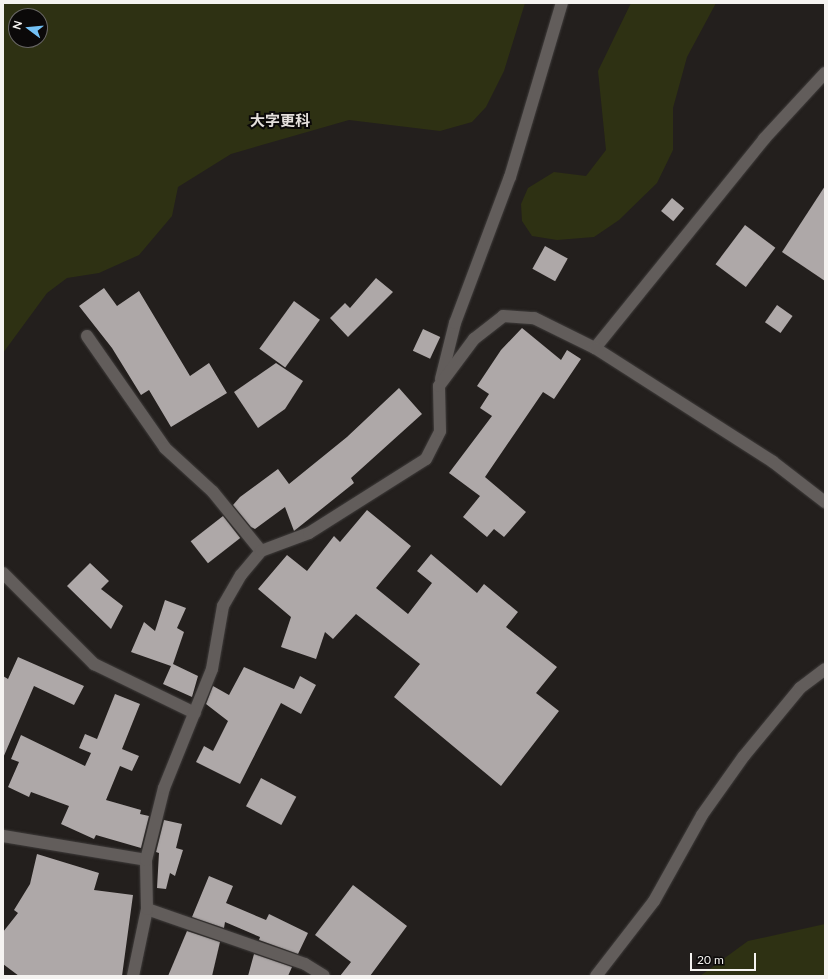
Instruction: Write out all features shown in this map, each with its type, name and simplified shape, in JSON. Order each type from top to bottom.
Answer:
[{"type":"street","points":[[133,976],[148,909],[146,860],[164,788],[212,669],[223,606],[241,575],[261,551],[309,533],[426,459],[440,431],[439,386],[455,323],[510,177],[562,3]]},
{"type":"street","points":[[595,348],[764,139],[825,72]]},
{"type":"street","points":[[439,386],[474,339],[503,316],[534,318],[595,348],[773,462],[825,502]]},
{"type":"street","points":[[87,336],[165,448],[213,492],[261,551]]},
{"type":"street","points":[[3,572],[94,664],[195,713]]},
{"type":"street","points":[[596,976],[654,901],[702,815],[744,756],[800,688],[825,669]]},
{"type":"street","points":[[3,836],[146,860]]},
{"type":"street","points":[[148,909],[305,964],[324,976]]},
{"type":"green space","points":[[3,3],[525,3],[504,71],[486,107],[472,122],[440,131],[349,120],[231,154],[178,187],[172,216],[139,255],[99,273],[67,278],[47,293],[3,353]]},
{"type":"green space","points":[[631,3],[716,3],[687,57],[673,108],[673,150],[657,183],[619,220],[594,237],[557,240],[532,236],[522,221],[521,204],[528,188],[554,172],[586,176],[606,150],[598,71]]},
{"type":"green space","points":[[825,924],[825,976],[700,976],[748,941]]},
{"type":"building","points":[[825,186],[825,281],[782,252]]},
{"type":"building","points":[[672,198],[684,208],[673,221],[661,211]]},
{"type":"building","points":[[745,225],[775,248],[746,287],[716,264]]},
{"type":"building","points":[[545,246],[568,259],[555,281],[532,269]]},
{"type":"building","points":[[376,278],[393,292],[348,337],[330,318],[345,303],[350,308]]},
{"type":"building","points":[[104,288],[117,306],[139,291],[190,376],[209,363],[227,393],[171,427],[149,390],[141,395],[112,348],[79,306]]},
{"type":"building","points":[[294,301],[320,320],[285,368],[259,349]]},
{"type":"building","points":[[777,305],[793,316],[781,333],[765,322]]},
{"type":"building","points":[[522,328],[561,360],[567,350],[581,359],[554,399],[543,392],[485,477],[526,512],[504,537],[494,529],[487,537],[463,517],[480,496],[449,473],[492,416],[480,408],[489,394],[477,386],[501,350]]},
{"type":"building","points":[[423,329],[440,337],[430,359],[413,351]]},
{"type":"building","points":[[276,363],[303,381],[285,409],[258,428],[234,392]]},
{"type":"building","points":[[399,388],[422,414],[351,478],[354,483],[294,531],[285,507],[255,529],[251,527],[233,505],[240,497],[278,469],[289,484],[347,437]]},
{"type":"building","points":[[367,510],[411,546],[376,588],[408,614],[432,583],[417,571],[431,554],[477,593],[484,584],[518,612],[506,627],[557,667],[536,693],[559,711],[501,786],[394,697],[420,664],[356,614],[333,639],[325,632],[316,659],[281,647],[291,617],[258,589],[287,555],[307,571],[334,536],[340,542]]},
{"type":"building","points":[[223,516],[240,538],[208,563],[191,541]]},
{"type":"building","points":[[90,563],[109,581],[101,589],[123,606],[111,629],[67,586]]},
{"type":"building","points":[[165,600],[186,608],[177,628],[184,632],[173,664],[198,676],[192,697],[163,684],[171,666],[131,652],[144,622],[155,631]]},
{"type":"building","points":[[18,657],[84,686],[74,705],[34,686],[3,758],[3,676],[8,679]]},
{"type":"building","points":[[244,667],[294,689],[300,676],[316,685],[301,714],[281,703],[240,784],[196,762],[204,746],[213,751],[228,721],[206,704],[213,686],[229,695]]},
{"type":"building","points":[[115,694],[140,704],[122,749],[139,756],[132,771],[120,766],[106,800],[141,810],[140,814],[149,816],[141,848],[96,835],[94,839],[61,824],[69,806],[31,792],[29,797],[8,787],[19,762],[11,759],[21,735],[85,766],[91,753],[79,748],[85,734],[97,739]]},
{"type":"building","points":[[261,778],[296,797],[281,825],[246,806]]},
{"type":"building","points":[[164,820],[182,824],[176,848],[183,850],[175,876],[170,873],[166,889],[157,888],[159,853],[156,852]]},
{"type":"building","points":[[37,854],[99,873],[94,890],[133,895],[122,976],[19,976],[3,964],[3,932],[18,913],[14,910],[30,884]]},
{"type":"building","points":[[209,876],[233,886],[226,903],[266,920],[269,914],[308,933],[298,954],[259,940],[260,937],[225,922],[224,928],[192,917]]},
{"type":"building","points":[[353,885],[407,926],[370,976],[340,976],[351,962],[315,935]]},
{"type":"building","points":[[187,931],[220,942],[212,976],[168,976]]},
{"type":"building","points":[[254,954],[292,967],[288,976],[248,976]]},
{"type":"district","name":"大字更科","points":[[280,121]]}]
